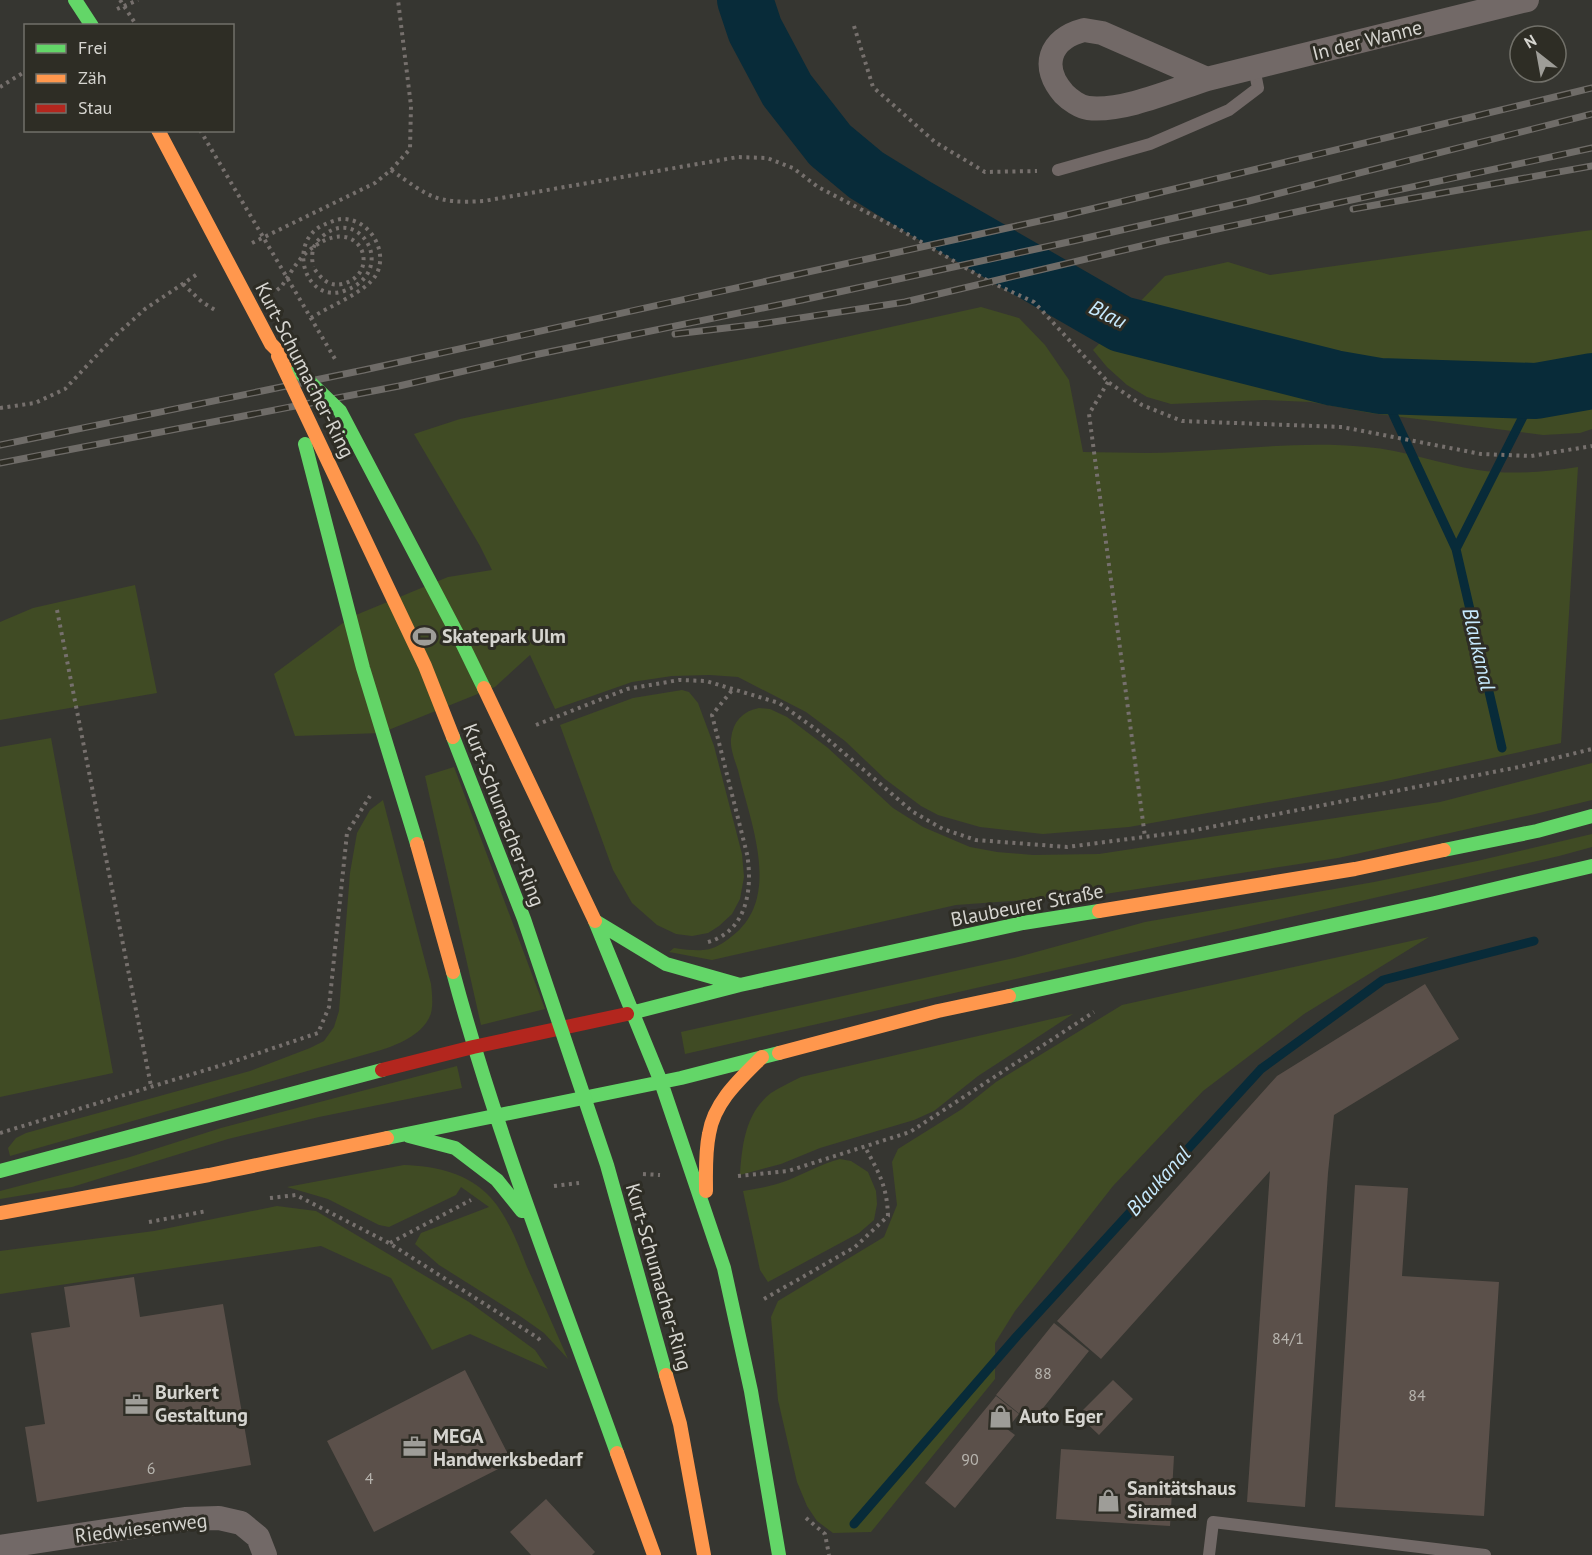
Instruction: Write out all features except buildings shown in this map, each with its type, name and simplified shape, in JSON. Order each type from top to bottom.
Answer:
[{"type":"main road","points":[[75,0],[91,24]]},
{"type":"main road","name":"Kurt-Schumacher-Ring","points":[[159,132],[275,350],[425,666],[524,919],[607,1165],[680,1424],[704,1555]]},
{"type":"main road","points":[[275,350],[340,411],[462,644],[595,921],[661,1082],[724,1268],[746,1368],[779,1555]]},
{"type":"main road","points":[[275,350],[303,438],[363,668],[425,869],[473,1047],[495,1115],[654,1555]]},
{"type":"main road","name":"Blaubeurer Straße","points":[[0,1171],[473,1047],[632,1013],[740,985],[1023,923],[1355,868],[1537,831],[1592,816]]},
{"type":"main road","points":[[0,1213],[41,1208],[209,1175],[661,1082],[938,1011],[1435,903],[1592,866]]},
{"type":"main road","points":[[595,921],[666,963],[740,985]]},
{"type":"main road","points":[[705,1211],[707,1151],[714,1115],[732,1088],[762,1057]]},
{"type":"main road","points":[[402,1134],[455,1148],[497,1180],[537,1229]]},
{"type":"street","name":"In der Wanne","points":[[1208,79],[1102,33],[1084,30],[1073,33],[1060,41],[1051,57],[1050,69],[1056,85],[1068,98],[1084,107],[1108,109],[1208,79],[1527,0]]},
{"type":"street","name":"Riedwiesenweg","points":[[0,1547],[185,1519],[219,1518],[241,1523],[258,1538],[265,1555]]},
{"type":"lane","points":[[1058,170],[1150,144],[1229,110],[1258,88],[1254,68]]},
{"type":"lane","points":[[1209,1555],[1213,1522],[1485,1555]]},
{"type":"path","points":[[120,0],[136,24]]},
{"type":"path","points":[[131,2],[138,0]]},
{"type":"path","points":[[249,244],[375,183],[391,170],[410,149],[411,106],[398,0]]},
{"type":"path","points":[[854,26],[873,87],[935,142],[985,172],[1058,170]]},
{"type":"path","points":[[0,87],[24,72]]},
{"type":"path","points":[[391,170],[435,199],[454,202],[484,201],[738,157],[767,158],[793,168],[818,187],[899,229],[990,282],[1034,302],[1108,382],[1142,405],[1182,420],[1342,427],[1481,454],[1530,456],[1592,446]]},
{"type":"path","points":[[311,318],[366,286],[380,266],[381,252],[366,227],[356,221],[342,219],[328,222],[317,228],[307,239],[303,261],[306,274],[315,286],[327,292],[342,292],[358,285],[369,273],[373,256],[368,241],[356,231],[341,227],[327,232],[317,240],[311,251],[312,267],[320,278],[330,284],[342,284],[355,278],[362,269],[364,256],[360,246],[350,238],[338,236],[323,240]]},
{"type":"path","points":[[0,408],[35,403],[64,389],[116,335],[145,309],[201,272]]},
{"type":"path","points":[[1108,382],[1089,414],[1145,837]]},
{"type":"path","points":[[57,610],[151,1086]]},
{"type":"path","points":[[532,726],[627,689],[679,680],[706,681],[778,703],[817,730],[913,812],[943,829],[976,840],[1067,847],[1190,831],[1496,772],[1592,749]]},
{"type":"path","points":[[701,944],[720,939],[734,927],[749,895],[750,875],[747,854],[712,715],[733,689]]},
{"type":"path","points":[[0,1133],[318,1033],[329,1007],[347,833],[368,798],[378,792]]},
{"type":"path","points":[[731,1176],[788,1171],[910,1132],[1099,1008]]},
{"type":"path","points":[[762,1299],[855,1248],[888,1216],[887,1195],[865,1147]]},
{"type":"path","points":[[633,1174],[661,1175]]},
{"type":"path","points":[[551,1186],[580,1183]]},
{"type":"path","points":[[268,1198],[296,1195],[389,1243],[538,1338],[545,1346]]},
{"type":"path","points":[[389,1243],[478,1196]]},
{"type":"path","points":[[139,1223],[216,1209]]},
{"type":"path","points":[[825,1533],[829,1555]]},
{"type":"green space","points":[[1592,230],[1592,429],[1580,433],[1543,435],[1370,413],[1311,402],[1264,400],[1171,404],[1147,397],[1127,385],[1107,367],[1093,350],[1165,276],[1228,262],[1270,275]]},
{"type":"green space","points":[[981,307],[1019,318],[1045,345],[1069,380],[1083,452],[1167,453],[1295,445],[1342,445],[1394,451],[1490,472],[1528,472],[1578,467],[1561,743],[1382,782],[1129,827],[1043,834],[980,827],[938,815],[921,806],[885,779],[845,741],[806,712],[738,677],[672,676],[632,682],[555,709],[530,655],[495,687],[381,733],[295,736],[274,674],[351,617],[448,577],[492,570],[414,434],[460,419]]},
{"type":"green space","points":[[135,585],[157,693],[0,720],[0,622],[33,608]]},
{"type":"green space","points":[[682,690],[689,692],[698,703],[714,746],[742,854],[744,877],[740,899],[732,914],[708,933],[692,936],[676,934],[657,925],[632,903],[613,870],[560,725],[633,698]]},
{"type":"green space","points":[[759,708],[770,709],[787,717],[828,748],[893,808],[923,827],[970,847],[997,852],[1033,855],[1099,854],[1440,802],[1592,763],[1592,800],[1338,858],[1105,894],[956,905],[712,960],[669,952],[674,948],[701,950],[721,944],[737,932],[750,916],[757,897],[760,876],[758,854],[731,743],[734,727],[740,718]]},
{"type":"green space","points":[[51,738],[113,1073],[0,1097],[0,747]]},
{"type":"green space","points":[[454,767],[545,1009],[481,1025],[425,776]]},
{"type":"green space","points":[[383,800],[431,984],[432,1010],[425,1024],[415,1034],[381,1050],[10,1156],[8,1148],[16,1138],[26,1133],[250,1071],[324,1041],[334,1027],[339,1011],[350,873],[357,833],[370,810]]},
{"type":"green space","points":[[1592,834],[1592,847],[1559,856],[685,1054],[681,1032],[1014,958],[1145,922],[1374,882]]},
{"type":"green space","points":[[1429,937],[1304,1014],[1203,1091],[1113,1186],[1015,1311],[995,1343],[995,1379],[871,1532],[833,1533],[817,1521],[807,1506],[797,1482],[778,1400],[771,1317],[778,1301],[884,1237],[897,1205],[892,1162],[898,1149],[962,1109],[996,1082],[1122,1005]]},
{"type":"green space","points":[[1073,1014],[978,1076],[934,1111],[914,1120],[820,1148],[781,1164],[740,1175],[746,1131],[755,1110],[771,1093],[801,1077]]},
{"type":"green space","points":[[457,1066],[462,1088],[319,1117],[228,1139],[72,1187],[0,1199],[0,1191],[130,1157],[221,1128]]},
{"type":"green space","points":[[840,1159],[851,1161],[868,1172],[876,1191],[877,1204],[874,1220],[859,1233],[768,1282],[760,1270],[743,1191],[781,1183]]},
{"type":"green space","points":[[404,1165],[451,1172],[472,1182],[491,1198],[512,1231],[568,1359],[544,1333],[439,1265],[415,1244],[421,1233],[489,1207],[461,1187],[456,1195],[389,1227],[379,1225],[328,1199],[287,1187]]},
{"type":"green space","points":[[277,1206],[316,1211],[469,1302],[535,1350],[548,1369],[470,1334],[432,1350],[391,1278],[321,1246],[0,1294],[0,1251],[154,1231]]},
{"type":"waterway","name":"Blau","points":[[745,0],[755,30],[787,90],[830,145],[866,175],[918,207],[1121,324],[1334,378],[1380,386],[1536,391],[1592,381]]},
{"type":"waterway","name":"Blaukanal","points":[[1380,386],[1456,549]]},
{"type":"waterway","name":"Blaukanal","points":[[1502,748],[1456,549],[1536,391]]},
{"type":"waterway","name":"Blaukanal","points":[[854,1524],[1017,1336],[1261,1069],[1383,980],[1534,941]]},
{"type":"railway","points":[[0,445],[364,370],[1062,216],[1592,88]]},
{"type":"railway","points":[[0,463],[399,386],[534,355],[1073,241],[1249,201],[1592,114]]},
{"type":"railway","points":[[675,334],[760,324],[905,302],[1162,241],[1592,148]]},
{"type":"railway","points":[[1353,209],[1592,166]]},
{"type":"traffic: fast","points":[[75,0],[91,24]]},
{"type":"traffic: fast","points":[[288,361],[340,411],[484,688]]},
{"type":"traffic: fast","points":[[305,444],[363,668],[417,844]]},
{"type":"traffic: fast","points":[[453,737],[524,919],[607,1165],[666,1375]]},
{"type":"traffic: fast","points":[[1444,850],[1537,831],[1592,816]]},
{"type":"traffic: fast","points":[[1009,996],[1435,903],[1592,866]]},
{"type":"traffic: fast","points":[[627,1014],[740,985],[1023,923],[1099,911]]},
{"type":"traffic: fast","points":[[595,921],[661,1082],[724,1268],[751,1391],[779,1555]]},
{"type":"traffic: fast","points":[[595,921],[666,964],[740,985]]},
{"type":"traffic: fast","points":[[453,972],[509,1154],[617,1453]]},
{"type":"traffic: fast","points":[[387,1138],[681,1078],[779,1053]]},
{"type":"traffic: fast","points":[[0,1171],[382,1070]]},
{"type":"traffic: fast","points":[[409,1136],[455,1148],[497,1180],[522,1211]]},
{"type":"traffic: slow","points":[[159,132],[271,344],[288,361]]},
{"type":"traffic: slow","points":[[278,356],[425,666],[453,737]]},
{"type":"traffic: slow","points":[[484,688],[595,921]]},
{"type":"traffic: slow","points":[[417,844],[453,972]]},
{"type":"traffic: slow","points":[[1099,911],[1355,869],[1444,850]]},
{"type":"traffic: slow","points":[[779,1053],[938,1011],[1009,996]]},
{"type":"traffic: slow","points":[[706,1191],[708,1141],[716,1112],[729,1092],[762,1057]]},
{"type":"traffic: slow","points":[[0,1213],[209,1175],[387,1138]]},
{"type":"traffic: slow","points":[[666,1375],[680,1424],[704,1555]]},
{"type":"traffic: slow","points":[[617,1453],[654,1555]]},
{"type":"traffic: jam","points":[[382,1070],[473,1047],[627,1014]]},
{"type":"place","name":"Skatepark Ulm","points":[[424,636]]},
{"type":"place","name":"Burkert Gestaltung","points":[[137,1404]]},
{"type":"place","name":"Auto Eger","points":[[1001,1416]]},
{"type":"place","name":"MEGA Handwerksbedarf","points":[[415,1447]]},
{"type":"place","name":"Sanitätshaus Siramed","points":[[1109,1500]]}]
